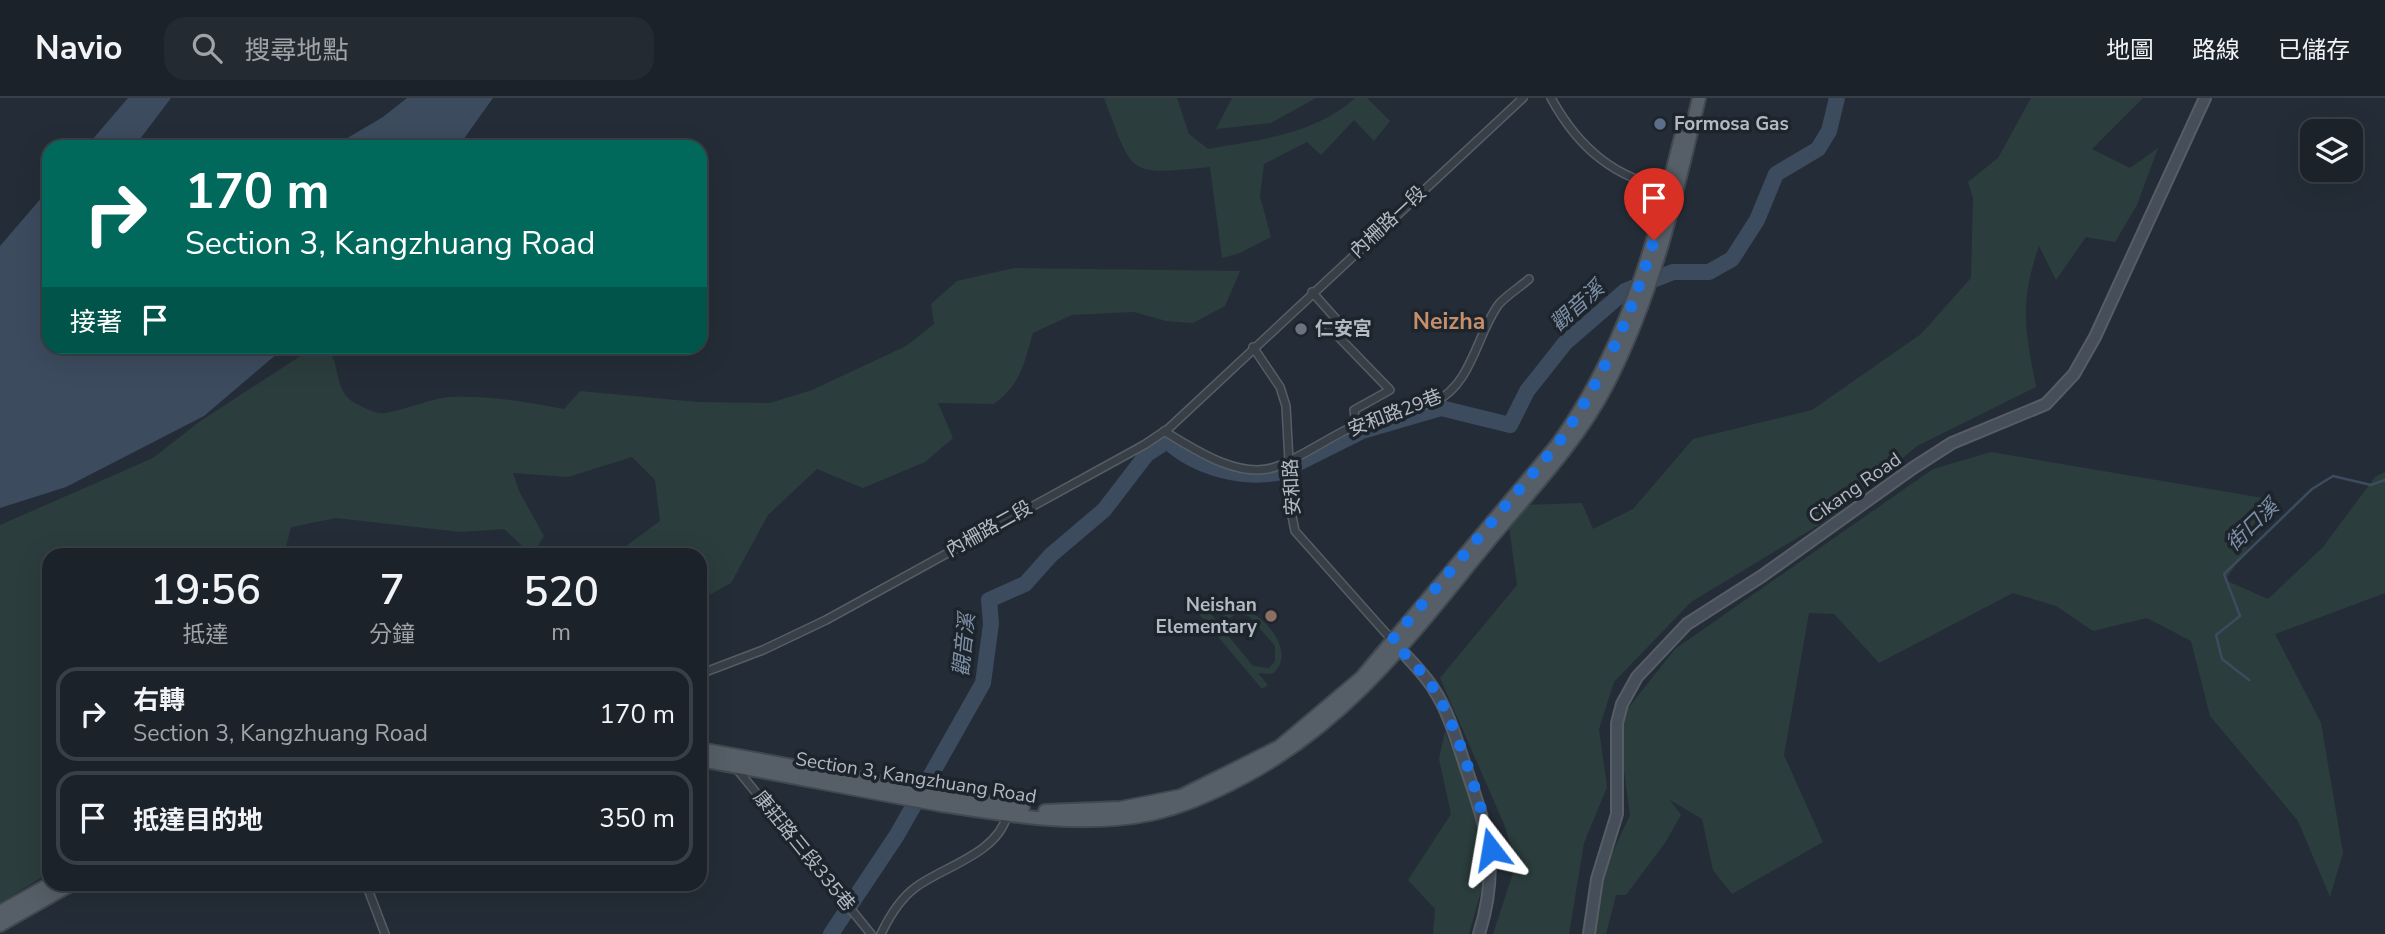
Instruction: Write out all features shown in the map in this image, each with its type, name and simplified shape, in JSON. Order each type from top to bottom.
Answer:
[{"type":"main road","name":"Section 3, Kangzhuang Road","points":[[1673,189],[1691,98]]},
{"type":"main road","name":"Section 3, Kangzhuang Road","points":[[707,762],[1007,815],[1086,820],[1152,814],[1216,792],[1281,757],[1323,727],[1362,691],[1580,413],[1640,298],[1699,98]]},
{"type":"main road","name":"Section 3, Kangzhuang Road","points":[[707,750],[1010,807],[1052,811],[1121,808],[1181,796],[1279,747],[1340,699],[1396,645]]},
{"type":"main road","points":[[1,919],[42,890]]},
{"type":"main road","points":[[1,919],[58,891]]},
{"type":"street","name":"內柵路一段","points":[[1253,347],[1523,98]]},
{"type":"street","points":[[1551,98],[1568,130],[1601,160],[1638,181],[1673,189]]},
{"type":"street","name":"Cikang Road","points":[[1589,934],[1597,879],[1617,814],[1617,723],[1622,704],[1637,677],[1687,624],[1762,576],[1913,468],[1952,443],[2046,404],[2074,374],[2095,337],[2206,98]]},
{"type":"street","name":"安和路29巷","points":[[1164,431],[1196,451],[1228,464],[1258,470],[1276,467],[1356,425],[1421,407],[1446,396],[1465,371],[1499,304],[1529,279]]},
{"type":"street","points":[[1312,292],[1337,320],[1329,327],[1390,390],[1354,410],[1356,425]]},
{"type":"street","name":"內柵路二段","points":[[707,671],[764,650],[825,620],[1164,431],[1253,347]]},
{"type":"street","name":"安和路","points":[[1253,347],[1280,387],[1286,406],[1295,531],[1396,645]]},
{"type":"street","points":[[1396,645],[1431,685],[1450,718],[1486,827],[1491,872],[1489,898],[1479,934]]},
{"type":"street","name":"康莊路三段335巷","points":[[736,768],[872,934]]},
{"type":"street","points":[[881,934],[893,911],[914,888],[996,838],[1007,815]]},
{"type":"street","points":[[369,891],[386,934]]},
{"type":"shaded area","points":[[1104,98],[1177,98],[1189,134],[1208,149],[1305,128],[1340,110],[1355,98],[1367,98],[1390,121],[1374,141],[1354,120],[1321,155],[1307,142],[1264,164],[1260,196],[1271,237],[1240,253],[1222,258],[1210,167],[1162,171],[1147,170],[1137,165],[1121,143]]},
{"type":"shaded area","points":[[1232,98],[1316,98],[1271,123],[1216,129]]},
{"type":"shaded area","points":[[2031,98],[2143,98],[2092,149],[2130,168],[2158,148],[2137,205],[2115,242],[2086,237],[2056,280],[2039,246],[2026,301],[2027,332],[2036,387],[1917,446],[1832,517],[1691,602],[1614,682],[1599,729],[1607,787],[1584,843],[1569,934],[1493,934],[1516,864],[1504,824],[1440,678],[1517,585],[1509,527],[1524,505],[1582,503],[1593,529],[1633,509],[1693,439],[1812,410],[1921,334],[1971,278],[1973,198],[1968,182],[1998,158]]},
{"type":"shaded area","points":[[1014,268],[1240,271],[1225,306],[1193,323],[1166,321],[1134,312],[1072,315],[1033,333],[1016,381],[994,404],[938,403],[953,438],[925,462],[863,488],[817,469],[768,515],[731,583],[707,596],[707,548],[626,548],[660,521],[655,480],[632,457],[568,477],[513,473],[519,491],[544,536],[536,548],[524,548],[504,529],[461,532],[336,518],[291,527],[286,548],[42,548],[42,877],[0,903],[0,525],[153,458],[199,422],[303,354],[331,354],[344,393],[349,399],[378,413],[392,412],[443,398],[465,397],[508,400],[564,409],[580,391],[697,402],[770,403],[812,390],[906,346],[934,324],[931,304],[957,281]]},
{"type":"shaded area","points":[[1991,452],[2281,501],[2225,580],[2268,599],[2323,547],[2375,477],[2385,472],[2385,593],[2275,634],[2321,723],[2343,853],[2330,897],[2298,821],[2210,716],[2191,641],[2147,618],[2093,631],[2056,606],[2013,593],[1879,663],[1834,614],[1809,613],[1784,755],[1823,842],[1732,894],[1713,870],[1702,819],[1670,800],[1681,815],[1665,843],[1626,895],[1616,895],[1606,934],[1592,934],[1602,875],[1630,815],[1621,748],[1625,712],[1675,649],[1933,469]]},
{"type":"shaded area","points":[[1234,607],[1244,609],[1265,623],[1273,633],[1282,655],[1279,665],[1272,674],[1258,673],[1268,685],[1262,689],[1199,614],[1206,608],[1217,621]],"holes":[[[1236,614],[1249,616],[1275,646],[1275,661],[1269,668],[1253,666],[1226,633],[1227,620]]]},
{"type":"shaded area","points":[[1445,731],[1484,835],[1486,873],[1469,934],[1433,934],[1435,909],[1408,880],[1451,814],[1439,759]]},
{"type":"water","points":[[128,98],[171,98],[139,140],[92,140]]},
{"type":"water","points":[[407,98],[493,98],[463,140],[344,140],[383,117]]},
{"type":"water","points":[[42,197],[42,354],[277,354],[204,416],[66,487],[0,508],[0,246]]},
{"type":"waterway","name":"觀音溪","points":[[1296,464],[1362,431],[1441,408],[1510,425],[1527,391],[1565,343],[1625,291],[1673,272],[1709,272],[1732,259],[1757,220],[1776,174],[1818,149],[1829,131],[1837,98]]},
{"type":"waterway","name":"觀音溪","points":[[831,934],[897,835],[983,683],[991,624],[989,600],[1025,584],[1051,555],[1104,510],[1147,454],[1167,441],[1192,459],[1222,470],[1253,474],[1283,472]]},
{"type":"waterway","name":"街口溪","points":[[2249,680],[2222,659],[2216,635],[2240,616],[2224,574],[2312,489],[2333,476],[2371,485],[2385,480]]},
{"type":"place","name":"Formosa Gas","points":[[1660,124]]},
{"type":"place","name":"仁安宮","points":[[1301,329]]},
{"type":"place","name":"Neishan Elementary","points":[[1271,616]]},
{"type":"district","name":"Neizha","points":[[1449,321]]},
{"type":"route","points":[[1491,849],[1450,718],[1431,685],[1392,640],[1556,446],[1580,413],[1598,381],[1640,286],[1654,240]]}]
